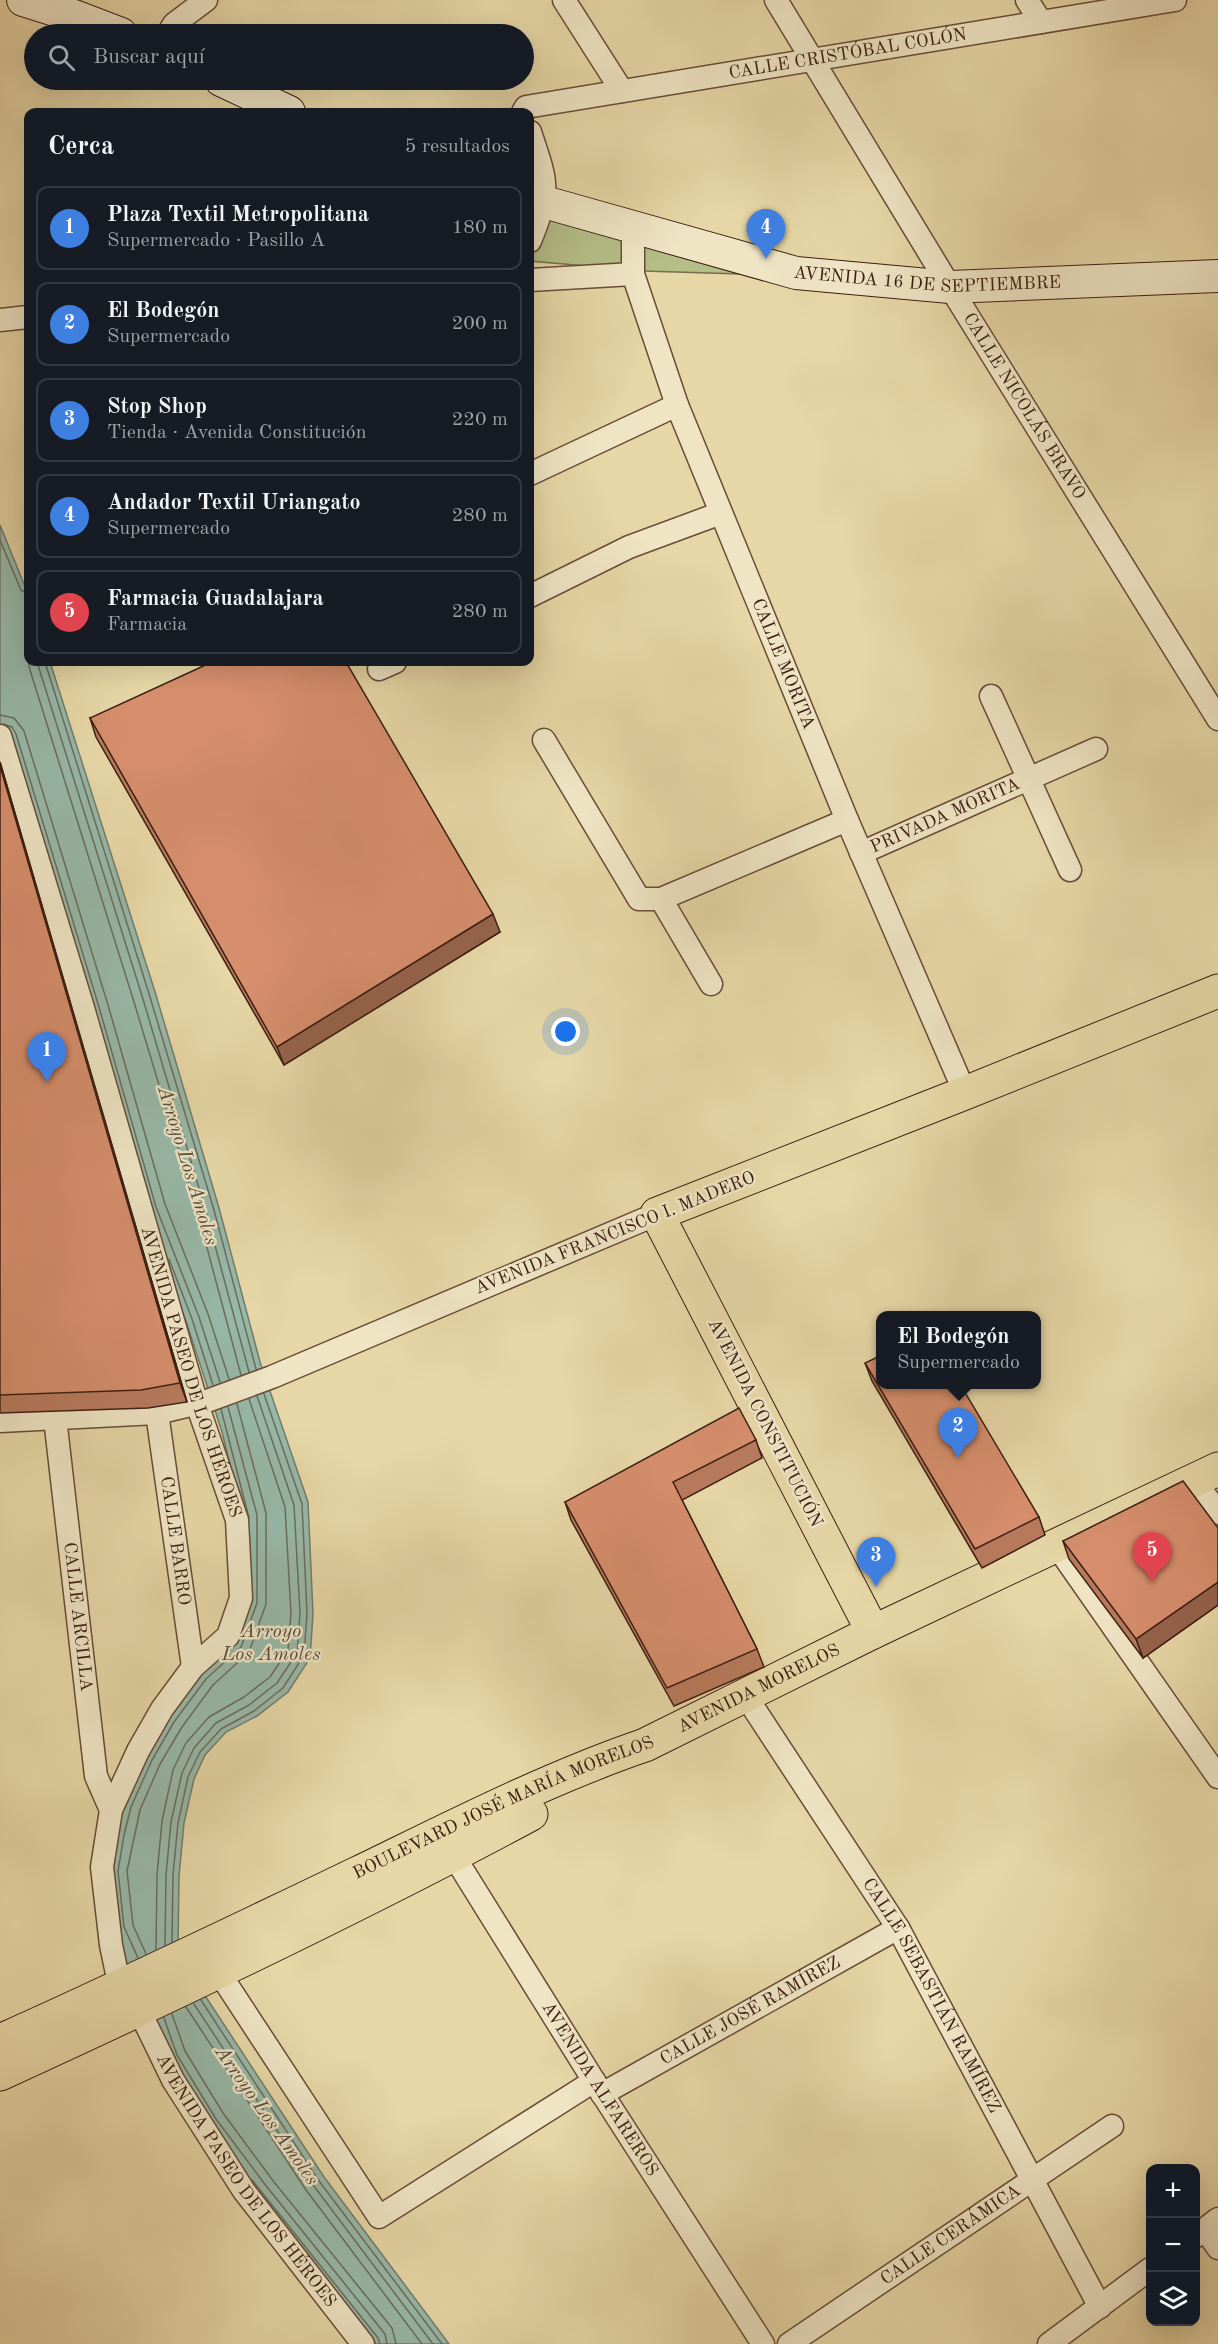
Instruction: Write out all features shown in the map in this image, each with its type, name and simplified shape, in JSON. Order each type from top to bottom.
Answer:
[{"type":"main road","name":"AVENIDA FRANCISCO I. MADERO","points":[[657,1214],[1218,991]]},
{"type":"main road","name":"AVENIDA CONSTITUCIÓN","points":[[657,1214],[873,1632]]},
{"type":"main road","name":"AVENIDA MORELOS","points":[[645,1745],[873,1632],[1206,1475]]},
{"type":"main road","name":"BOULEVARD JOSÉ MARÍA MORELOS","points":[[7,2049],[205,1967],[447,1845],[616,1768],[645,1745]]},
{"type":"street","points":[[23,0],[95,24]]},
{"type":"street","points":[[174,24],[206,0]]},
{"type":"street","points":[[564,0],[622,91]]},
{"type":"street","name":"CALLE NICOLÁS BRAVO","points":[[776,0],[950,287],[1218,719]]},
{"type":"street","points":[[1027,0],[1041,22]]},
{"type":"street","name":"CALLE CRISTÓBAL COLÓN","points":[[525,108],[1174,0]]},
{"type":"street","points":[[242,90],[280,108]]},
{"type":"street","points":[[534,144],[545,176],[534,218]]},
{"type":"street","name":"AVENIDA 16 DE SEPTIEMBRE","points":[[537,200],[796,273],[950,287],[1218,276]]},
{"type":"street","name":"CALLE MORITA","points":[[633,226],[633,274],[677,405],[847,820],[964,1093]]},
{"type":"street","points":[[534,280],[633,274]]},
{"type":"street","points":[[0,320],[24,317]]},
{"type":"street","points":[[534,472],[677,405]]},
{"type":"street","points":[[534,594],[629,548],[721,513]]},
{"type":"street","name":"PRIVADA MORITA","points":[[991,696],[1070,870]]},
{"type":"street","name":"AVENIDA PASEO DE LOS HÉROES","points":[[0,736],[237,1520],[241,1598],[228,1636],[193,1667],[162,1708],[138,1751],[111,1810],[102,1867],[111,1945],[173,2080],[244,2191],[363,2344]]},
{"type":"street","points":[[543,740],[639,899],[661,899],[847,820]]},
{"type":"street","name":"PRIVADA MORITA","points":[[861,853],[1030,780],[1095,749]]},
{"type":"street","points":[[661,899],[711,984]]},
{"type":"street","name":"AVENIDA FRANCISCO I. MADERO","points":[[0,1421],[163,1412],[202,1402],[272,1377],[657,1214]]},
{"type":"street","name":"CALLE BARRO","points":[[161,1388],[193,1667]]},
{"type":"street","points":[[93,1394],[100,1416]]},
{"type":"street","points":[[21,1398],[28,1419]]},
{"type":"street","name":"CALLE ARCILLA","points":[[56,1418],[96,1776],[111,1810]]},
{"type":"street","points":[[1206,1475],[1218,1513]]},
{"type":"street","points":[[1056,1545],[1218,1777]]},
{"type":"street","name":"CALLE SEBASTIÁN RAMÍREZ","points":[[745,1695],[898,1928],[1100,2307]]},
{"type":"street","name":"AVENIDA ALFAREROS","points":[[447,1845],[598,2087],[763,2344]]},
{"type":"street","name":"CALLE JOSÉ RAMÍREZ","points":[[205,1967],[379,2217],[598,2087],[898,1928]]},
{"type":"street","name":"CALLE CERÁMICA","points":[[789,2344],[1112,2126]]},
{"type":"street","points":[[1206,2228],[1218,2248]]},
{"type":"street","points":[[1049,2344],[1146,2272]]},
{"type":"green space","points":[[546,213],[741,274],[643,271],[534,261],[534,249]]},
{"type":"water","name":"Arroyo Los Amoles","points":[[0,525],[24,584],[24,666],[51,666],[156,995],[219,1208],[260,1362],[308,1502],[313,1614],[310,1658],[288,1692],[257,1716],[226,1732],[205,1755],[194,1779],[184,1823],[179,1876],[178,1949],[198,1985],[324,2177],[449,2344],[376,2344],[256,2195],[165,2061],[111,1931],[110,1833],[163,1715],[230,1639],[243,1517],[222,1432],[186,1321],[144,1212],[0,729]]},
{"type":"building","points":[[203,666],[348,666],[493,914],[277,1047],[90,718]]},
{"type":"building","points":[[0,766],[180,1383],[141,1390],[0,1395]]},
{"type":"building","points":[[876,1358],[876,1382],[865,1363]]},
{"type":"building","points":[[880,1389],[963,1389],[1039,1517],[975,1549]]},
{"type":"building","points":[[739,1408],[756,1440],[673,1482],[757,1649],[667,1688],[565,1502]]},
{"type":"building","points":[[1183,1481],[1218,1528],[1218,1582],[1136,1639],[1063,1541]]},
{"type":"place","name":"Andador Textil Uriangato","points":[[766,259]]},
{"type":"place","name":"Plaza Textil Metropolitana","points":[[47,1082]]},
{"type":"place","name":"El Bodegón","points":[[958,1458]]},
{"type":"place","name":"Farmacia Guadalajara","points":[[1152,1582]]},
{"type":"place","name":"Stop Shop","points":[[876,1587]]}]
